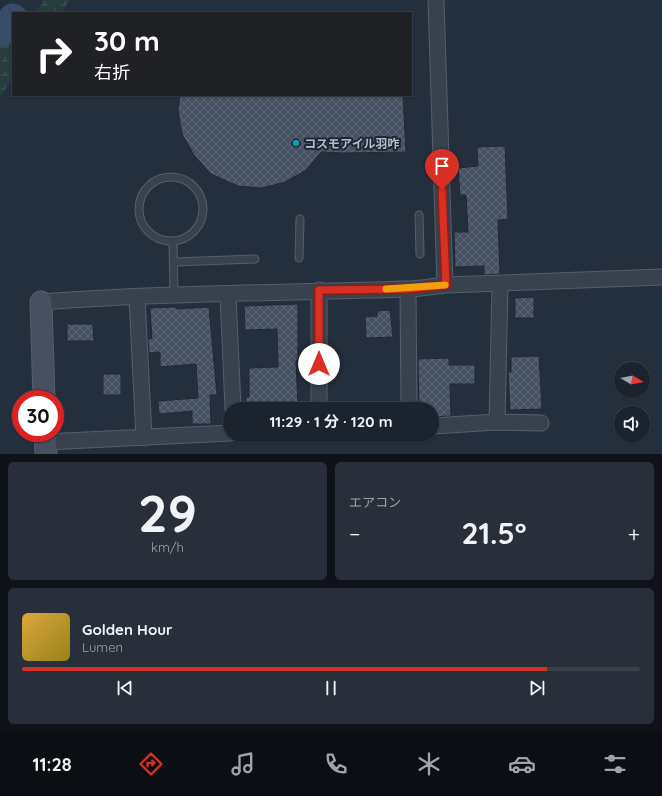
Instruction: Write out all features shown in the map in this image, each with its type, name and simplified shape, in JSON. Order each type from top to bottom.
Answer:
[{"type":"street","points":[[436,0],[446,285]]},
{"type":"street","points":[[44,390],[41,302],[95,297],[137,298],[319,290],[408,289],[446,285],[662,277]]},
{"type":"street","points":[[498,422],[500,284]]},
{"type":"street","points":[[408,289],[409,402]]},
{"type":"street","points":[[319,290],[319,402]]},
{"type":"street","points":[[228,294],[233,402]]},
{"type":"street","points":[[137,298],[144,438]]},
{"type":"street","points":[[439,426],[498,422],[541,423]]},
{"type":"street","points":[[45,443],[223,433]]},
{"type":"lane","points":[[168,177],[177,178],[190,184],[199,194],[202,204],[202,215],[198,225],[192,233],[173,241],[160,239],[149,233],[144,227],[139,214],[139,205],[145,190],[155,181],[168,177]]},
{"type":"lane","points":[[419,215],[420,254]]},
{"type":"lane","points":[[299,258],[300,219]]},
{"type":"lane","points":[[173,241],[174,296]]},
{"type":"lane","points":[[174,262],[255,259]]},
{"type":"green space","points":[[43,0],[70,0],[62,12],[34,12],[38,9]]},
{"type":"green space","points":[[12,30],[12,80],[0,96],[0,47]]},
{"type":"building","name":"コスモアイル羽咋","points":[[180,96],[403,96],[406,152],[321,152],[306,170],[285,182],[262,188],[238,186],[211,174],[194,155],[182,134],[178,110]]},
{"type":"building","points":[[505,146],[508,219],[498,220],[500,274],[484,275],[484,266],[455,267],[454,232],[468,232],[466,195],[460,195],[458,168],[478,166],[477,147]]},
{"type":"building","points":[[534,297],[534,318],[515,318],[515,298]]},
{"type":"building","points":[[298,304],[298,360],[296,360],[298,402],[246,402],[246,397],[249,397],[249,368],[278,367],[277,329],[245,330],[244,306]]},
{"type":"building","points":[[176,307],[177,309],[209,307],[217,395],[210,395],[211,424],[192,424],[192,411],[159,414],[158,401],[198,398],[196,364],[160,367],[160,352],[149,353],[148,339],[152,338],[150,308]]},
{"type":"building","points":[[390,310],[393,337],[366,338],[365,317],[377,316],[377,311]]},
{"type":"building","points":[[67,324],[93,324],[94,341],[67,341]]},
{"type":"building","points":[[539,356],[542,409],[510,410],[508,372],[511,372],[511,357]]},
{"type":"building","points":[[449,358],[449,365],[475,365],[475,384],[450,384],[451,416],[439,417],[439,402],[419,402],[418,359]]},
{"type":"building","points":[[103,374],[121,374],[121,395],[103,395]]},
{"type":"waterway","points":[[0,33],[12,19]]},
{"type":"slow traffic","points":[[386,289],[408,289],[445,285]]},
{"type":"place","name":"コスモアイル羽咋","points":[[296,143]]},
{"type":"route","points":[[319,364],[319,290],[408,289],[446,285],[442,190]]}]
